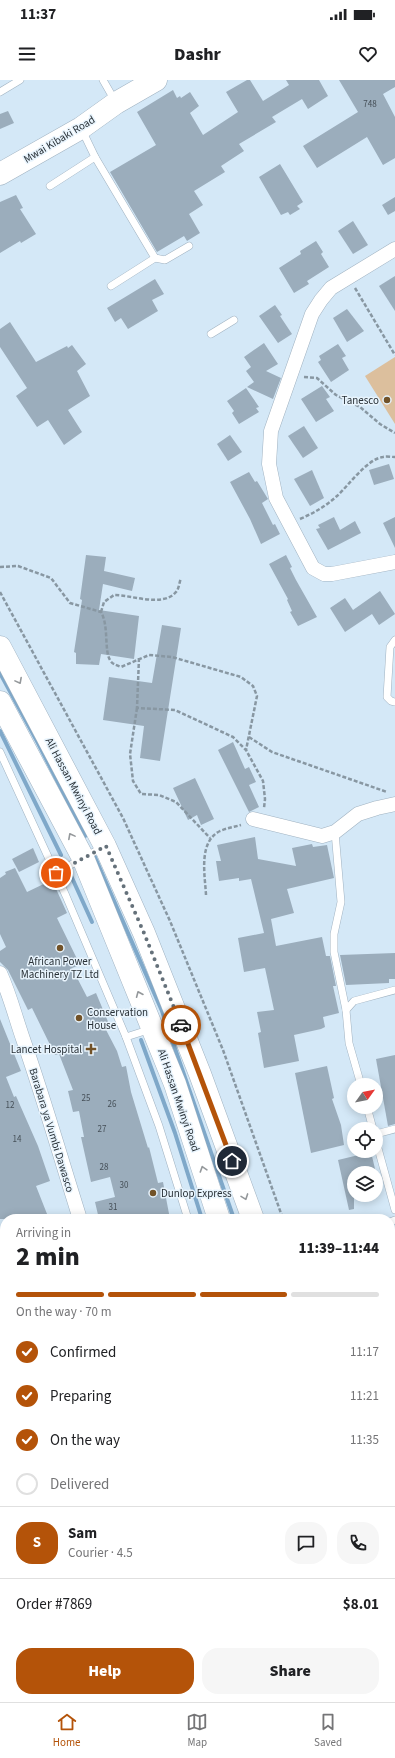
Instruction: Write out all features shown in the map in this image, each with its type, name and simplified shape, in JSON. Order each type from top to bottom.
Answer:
[{"type":"main road","name":"Mwai Kibaki Road","points":[[0,157],[116,103],[156,80]]},
{"type":"main road","name":"Mwai Kibaki Road","points":[[0,174],[81,128],[116,103]]},
{"type":"main road","name":"Ali Hassan Mwinyi Road","points":[[0,647],[106,846],[144,933],[198,1067],[251,1214]]},
{"type":"main road","name":"Ali Hassan Mwinyi Road","points":[[3,715],[83,858],[154,1028],[175,1084],[217,1214]]},
{"type":"street","points":[[395,249],[331,288],[312,314],[271,431],[269,464],[276,498],[313,568],[324,574],[332,574],[395,562]]},
{"type":"street","points":[[253,819],[322,836],[335,832],[358,814],[395,804]]},
{"type":"street","name":"Barabara ya Vumbi Dawasco","points":[[0,973],[11,998],[78,1214]]},
{"type":"lane","points":[[0,92],[20,80]]},
{"type":"lane","points":[[103,80],[116,103]]},
{"type":"lane","points":[[81,128],[95,157],[155,258]]},
{"type":"lane","points":[[50,186],[95,157]]},
{"type":"lane","points":[[111,286],[155,258],[165,260],[189,246]]},
{"type":"lane","points":[[211,334],[234,320]]},
{"type":"lane","points":[[395,640],[390,647],[387,697],[391,701],[395,702]]},
{"type":"lane","points":[[0,752],[56,873],[126,1037],[161,1133],[186,1214]]},
{"type":"lane","points":[[335,832],[341,902],[334,934],[334,952],[346,1010],[349,1043],[359,1078]]},
{"type":"lane","points":[[56,873],[106,846]]},
{"type":"lane","points":[[346,1010],[354,1001],[395,990]]},
{"type":"lane","points":[[126,1037],[154,1028]]},
{"type":"lane","points":[[383,1132],[395,1129]]},
{"type":"lane","points":[[381,1158],[395,1210]]},
{"type":"path","points":[[350,277],[356,291],[395,355]]},
{"type":"path","points":[[290,377],[316,378],[336,394],[360,407],[380,424],[395,434]]},
{"type":"path","points":[[289,523],[314,513],[336,498],[352,482],[362,468],[382,456],[395,458]]},
{"type":"path","points":[[0,567],[18,566],[51,578],[70,603],[101,612],[105,619],[109,659],[120,667],[149,655],[172,657],[241,677],[253,686],[257,696],[246,750]]},
{"type":"path","points":[[101,612],[104,602],[114,595],[156,600],[169,597],[178,590],[181,578]]},
{"type":"path","points":[[0,592],[123,818],[167,914],[223,1050],[281,1214]]},
{"type":"path","points":[[140,658],[137,708],[130,754],[133,781],[141,794],[159,795],[176,802],[210,838]]},
{"type":"path","points":[[137,708],[175,710],[233,737],[246,750],[263,781],[265,799],[263,811],[253,819],[220,832],[210,838],[205,850],[206,895]]},
{"type":"path","points":[[249,737],[272,752],[388,792]]},
{"type":"shaded area","name":"Tanesco","points":[[395,357],[395,424],[365,376]]},
{"type":"building","points":[[247,80],[250,80],[263,101],[289,85],[286,80],[319,80],[328,96],[308,109],[302,99],[272,117],[276,122],[239,144],[244,151],[221,166],[225,172],[194,191],[203,205],[189,214],[200,233],[187,241],[184,236],[157,252],[110,172],[156,145],[137,112],[173,90],[177,98],[180,96],[181,98],[190,92],[199,106],[190,113],[203,135],[238,112],[226,92]]},
{"type":"building","points":[[339,80],[395,80],[395,87],[383,94],[395,117],[395,158],[383,165],[367,137],[317,168],[303,146],[358,112]]},
{"type":"building","points":[[8,111],[14,123],[0,129],[0,114]]},
{"type":"building","points":[[280,164],[303,202],[297,206],[300,209],[290,215],[288,212],[281,215],[259,177]]},
{"type":"building","points":[[16,195],[23,208],[20,209],[36,234],[21,243],[20,241],[0,253],[0,202]]},
{"type":"building","points":[[395,197],[395,211],[388,215],[382,205]]},
{"type":"building","points":[[353,221],[368,245],[353,254],[338,231]]},
{"type":"building","points":[[316,241],[323,252],[321,254],[329,267],[307,281],[309,284],[294,293],[279,268],[301,254],[300,251]]},
{"type":"building","points":[[395,276],[395,311],[379,286]]},
{"type":"building","points":[[155,279],[164,294],[152,300],[158,311],[128,329],[121,318],[115,322],[107,308]]},
{"type":"building","points":[[275,305],[282,315],[280,316],[292,334],[278,343],[259,316]]},
{"type":"building","points":[[347,309],[364,331],[347,342],[333,318]]},
{"type":"building","points":[[10,322],[36,362],[67,346],[68,348],[72,345],[86,364],[77,371],[90,396],[68,410],[82,432],[64,445],[48,420],[37,427],[16,396],[27,388],[0,347],[0,329]]},
{"type":"building","points":[[264,343],[278,364],[266,371],[281,378],[273,399],[247,387],[254,382],[246,371],[251,367],[244,357]]},
{"type":"building","points":[[338,344],[346,356],[342,358],[349,370],[331,382],[318,362],[321,360],[319,356]]},
{"type":"building","points":[[322,386],[330,397],[326,399],[334,411],[316,422],[301,399]]},
{"type":"building","points":[[246,388],[259,407],[256,408],[259,412],[239,424],[232,413],[234,411],[227,401]]},
{"type":"building","points":[[304,426],[318,448],[303,458],[288,436]]},
{"type":"building","points":[[230,435],[242,452],[228,461],[217,444]]},
{"type":"building","points":[[389,464],[394,479],[374,485],[369,470]]},
{"type":"building","points":[[312,470],[324,498],[310,506],[294,479]]},
{"type":"building","points":[[249,472],[255,482],[257,481],[268,499],[262,503],[273,525],[275,524],[280,534],[261,544],[250,519],[230,482]]},
{"type":"building","points":[[334,517],[340,530],[355,521],[361,533],[328,550],[316,529],[320,528],[318,525]]},
{"type":"building","points":[[395,517],[395,548],[383,523]]},
{"type":"building","points":[[86,555],[106,557],[104,571],[135,578],[132,591],[103,584],[99,610],[139,616],[134,659],[101,654],[99,665],[76,664],[76,653],[74,652],[82,600],[80,599]]},
{"type":"building","points":[[286,555],[296,580],[317,617],[298,626],[290,612],[292,611],[287,600],[288,599],[269,564]]},
{"type":"building","points":[[380,591],[395,614],[379,625],[372,614],[345,632],[330,608],[345,598],[353,610]]},
{"type":"building","points":[[162,625],[181,628],[160,761],[140,758],[144,726],[103,720],[109,677],[152,683]]},
{"type":"building","points":[[233,742],[245,769],[249,767],[256,782],[249,785],[259,807],[249,812],[218,750]]},
{"type":"building","points":[[195,778],[214,819],[201,825],[197,815],[188,820],[173,788]]},
{"type":"building","points":[[255,837],[258,859],[296,866],[292,848],[312,844],[313,847],[327,845],[334,878],[287,889],[294,913],[271,919],[276,946],[322,937],[326,956],[330,956],[336,986],[333,986],[339,1013],[323,1017],[325,1027],[321,1029],[294,1035],[299,1061],[264,1068],[258,1033],[261,1032],[257,1012],[274,1010],[265,968],[244,972],[238,938],[264,933],[251,879],[239,881],[239,878],[219,881],[216,861],[221,861],[217,845]]},
{"type":"building","points":[[33,848],[39,862],[19,872],[12,859]]},
{"type":"building","points":[[15,868],[27,892],[52,880],[67,913],[57,918],[80,965],[72,968],[87,997],[96,993],[109,1024],[104,1026],[117,1051],[122,1067],[126,1066],[131,1092],[148,1148],[149,1147],[158,1183],[163,1182],[169,1214],[98,1214],[95,1202],[115,1197],[110,1177],[91,1182],[81,1137],[84,1137],[79,1111],[73,1112],[68,1091],[73,1090],[59,1054],[55,1055],[32,1008],[28,1010],[8,970],[0,962],[0,951],[6,947],[0,934],[0,878],[6,874],[5,872]]},
{"type":"building","points":[[395,953],[395,979],[389,979],[389,983],[346,985],[340,955]]},
{"type":"building","points":[[0,1019],[21,1071],[6,1077],[38,1146],[50,1181],[36,1186],[47,1214],[0,1214]]},
{"type":"building","points":[[395,1055],[395,1124],[388,1126],[383,1098],[383,1078],[379,1078],[376,1059]]},
{"type":"building","points":[[327,1066],[334,1098],[332,1099],[341,1125],[344,1145],[311,1153],[295,1073]]},
{"type":"building","points":[[347,1158],[372,1158],[374,1166],[347,1166],[347,1201],[338,1160]]},
{"type":"building","points":[[347,1202],[354,1202],[354,1209],[349,1210]]},
{"type":"waterway","points":[[0,673],[38,743],[85,836]]},
{"type":"waterway","points":[[0,731],[61,855]]},
{"type":"waterway","points":[[94,855],[162,1011],[232,1214]]},
{"type":"waterway","points":[[68,869],[92,922]]},
{"type":"waterway","points":[[141,1040],[175,1133],[200,1214]]},
{"type":"way so far","points":[[56,873],[106,846],[144,933],[181,1025]]},
{"type":"place","name":"Tanesco","points":[[387,400]]},
{"type":"place","name":"African Power Machinery TZ Ltd","points":[[60,948]]},
{"type":"place","name":"Conservation House","points":[[79,1018]]},
{"type":"place","name":"Lancet Hospital","points":[[91,1049]]},
{"type":"place","name":"Dunlop Express","points":[[153,1193]]},
{"type":"route","points":[[181,1025],[232,1161]]}]
